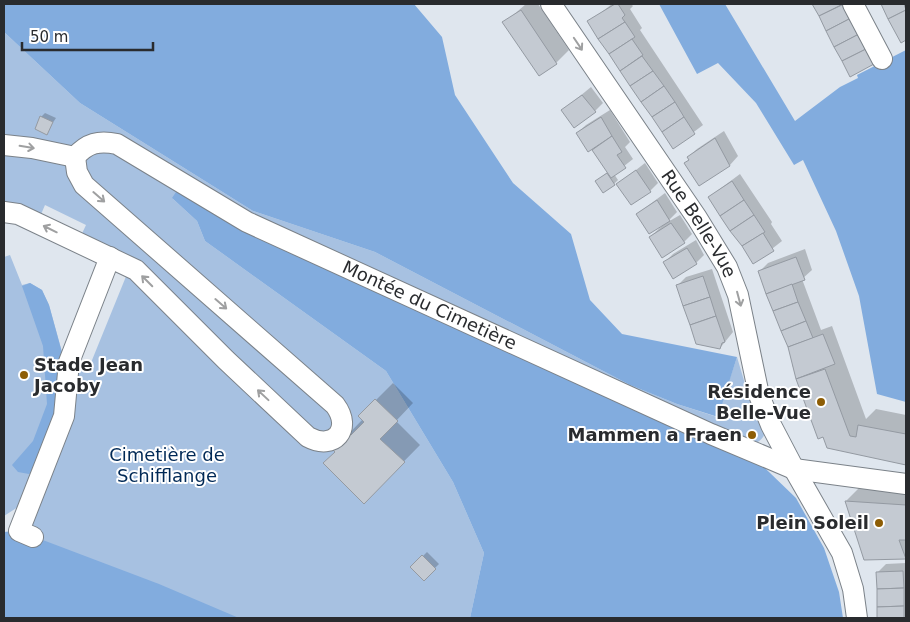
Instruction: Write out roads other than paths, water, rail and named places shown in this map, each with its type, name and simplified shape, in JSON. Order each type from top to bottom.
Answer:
[{"type":"street","name":"Rue Belle-Vue","points":[[551,4],[697,218],[727,267],[738,295],[759,395],[771,425],[794,469],[842,553],[853,589],[857,618]]},
{"type":"street","points":[[853,4],[882,59]]},
{"type":"street","name":"Montée du Cimetière","points":[[75,157],[83,148],[94,143],[105,141],[117,144],[247,222],[390,289],[794,469],[906,484]]},
{"type":"street","points":[[4,145],[75,157],[77,172],[84,185],[336,405],[342,414],[343,425],[338,435],[329,442],[318,442],[308,437],[226,360],[136,270],[18,214],[4,212]]},
{"type":"street","points":[[33,537],[20,531],[64,416],[69,362],[110,257]]},
{"type":"place","name":"Stade Jean Jacoby","points":[[24,375]]},
{"type":"place","name":"Résidence Belle-Vue","points":[[821,402]]},
{"type":"place","name":"Mammen a Fraen","points":[[752,435]]},
{"type":"place","name":"Plein Soleil","points":[[879,523]]},
{"type":"park label","name":"Cimetière de Schifflange","points":[[167,465]]}]
